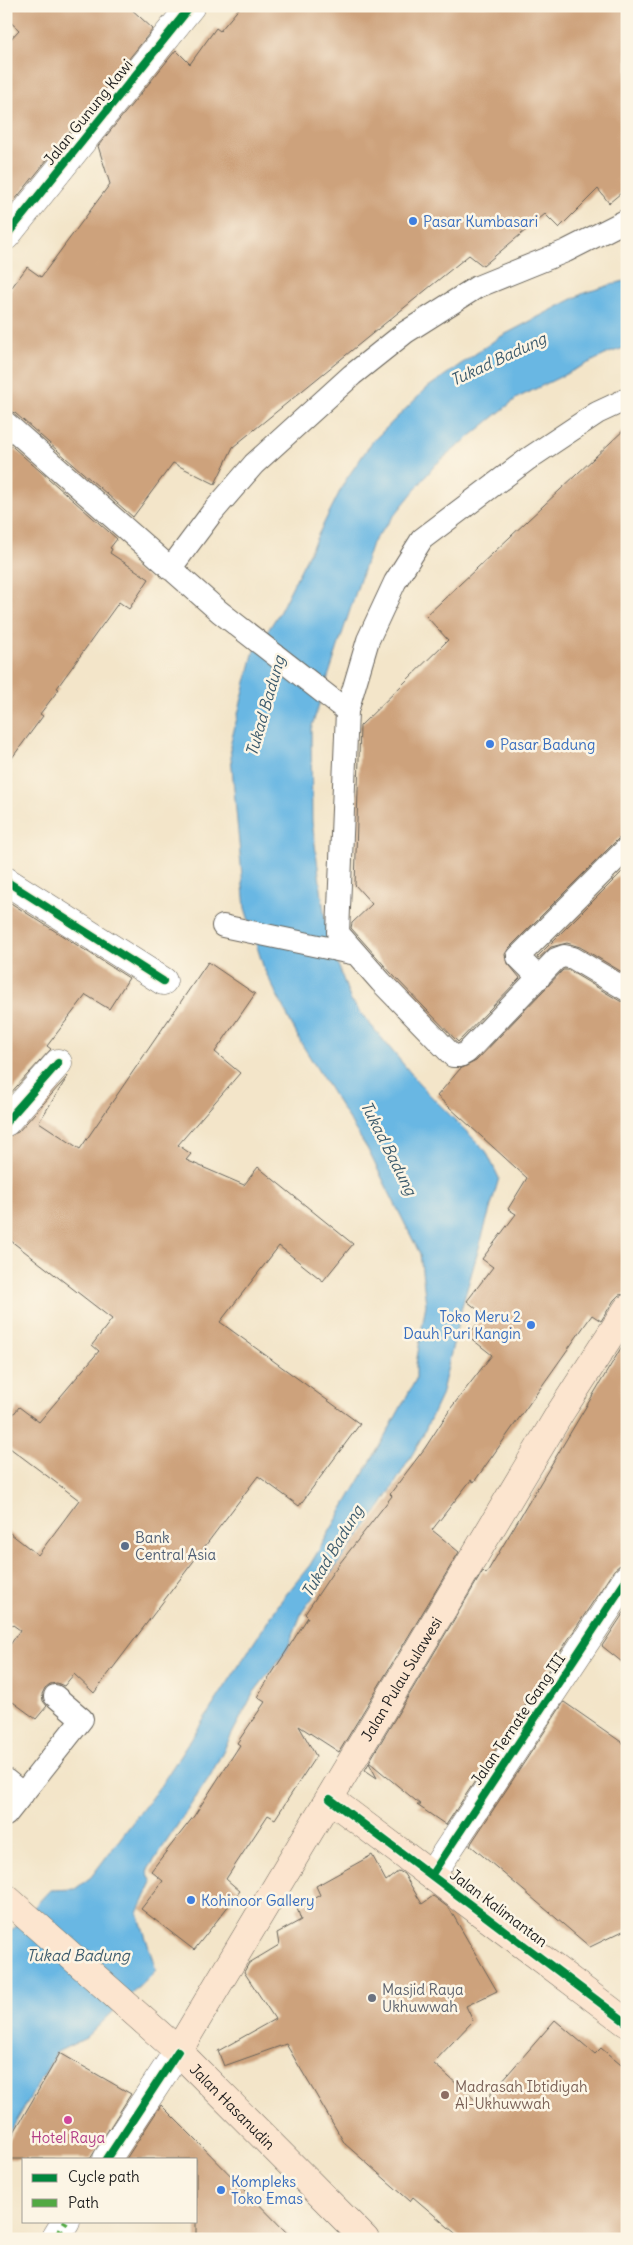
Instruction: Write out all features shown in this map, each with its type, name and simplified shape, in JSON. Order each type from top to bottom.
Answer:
[{"type":"main road","name":"Jalan Pulau Sulawesi","points":[[178,2052],[560,1412],[627,1309]]},
{"type":"main road","name":"Jalan Kalimantan","points":[[330,1798],[627,2023]]},
{"type":"main road","name":"Jalan Hasanudin","points":[[6,1898],[178,2052],[365,2239]]},
{"type":"street","name":"Jalan Gunung Kawi","points":[[6,236],[191,6]]},
{"type":"street","points":[[6,881],[163,981]]},
{"type":"street","points":[[6,1122],[58,1063]]},
{"type":"street","name":"Jalan Ternate Gang III","points":[[432,1874],[627,1579]]},
{"type":"street","points":[[108,2158],[178,2052]]},
{"type":"street","points":[[55,2239],[65,2222]]},
{"type":"lane","points":[[170,569],[211,514],[254,464],[352,375],[406,332],[477,287],[566,250],[627,220]]},
{"type":"lane","points":[[627,399],[597,413],[528,459],[422,539],[395,582],[339,705],[338,933],[349,953],[381,982],[454,1056],[460,1056],[468,1052],[556,959],[564,956],[573,958],[627,990]]},
{"type":"lane","points":[[6,423],[220,612],[339,705]]},
{"type":"lane","points":[[539,978],[518,957],[627,848]]},
{"type":"lane","points":[[223,926],[349,953]]},
{"type":"lane","points":[[6,1815],[15,1787],[82,1720],[55,1696]]},
{"type":"water","name":"Tukad Badung","points":[[627,280],[627,347],[609,353],[517,398],[435,465],[372,543],[311,729],[312,822],[327,934],[351,1001],[423,1088],[486,1151],[499,1178],[461,1310],[441,1396],[419,1443],[382,1505],[302,1612],[287,1650],[254,1692],[210,1776],[147,1871],[152,1883],[138,1913],[156,1970],[86,2038],[57,2052],[6,2139],[6,1937],[50,1890],[75,1889],[91,1877],[161,1785],[281,1601],[310,1565],[382,1442],[416,1379],[416,1364],[426,1304],[420,1254],[368,1150],[301,1043],[264,969],[245,908],[230,746],[253,654],[279,613],[345,481],[372,442],[427,388],[498,338],[584,293]]},
{"type":"building","points":[[6,6],[128,6],[153,29],[6,211],[6,44],[19,30],[6,18]]},
{"type":"building","points":[[241,6],[627,6],[627,188],[609,203],[598,189],[559,228],[545,214],[483,266],[469,255],[233,447],[215,484],[173,463],[133,517],[15,413],[6,410],[6,295],[27,267],[41,277],[110,184],[98,146],[176,50],[190,64],[216,28],[220,31]]},
{"type":"building","name":"Pasar Badung","points":[[627,427],[627,835],[618,839],[509,948],[505,954],[506,961],[520,978],[458,1042],[391,973],[351,928],[352,923],[372,904],[355,885],[360,726],[448,640],[426,616]]},
{"type":"building","points":[[6,441],[117,539],[110,548],[112,549],[110,553],[149,579],[129,609],[119,602],[57,688],[59,689],[40,714],[43,716],[6,766]]},
{"type":"building","points":[[627,867],[627,975],[580,947],[567,943],[551,947],[538,959],[537,957]]},
{"type":"building","points":[[6,900],[129,978],[109,1009],[86,995],[47,1046],[51,1049],[6,1098]]},
{"type":"building","points":[[208,962],[255,994],[215,1052],[240,1073],[178,1145],[191,1154],[186,1160],[244,1185],[258,1167],[353,1244],[323,1281],[279,1246],[220,1322],[360,1424],[299,1506],[258,1476],[94,1693],[74,1674],[64,1686],[57,1683],[50,1684],[42,1694],[43,1701],[47,1706],[36,1719],[6,1697],[6,1651],[20,1630],[6,1620],[6,1530],[38,1555],[79,1500],[6,1445],[6,1424],[19,1407],[39,1422],[99,1351],[92,1345],[112,1319],[6,1237],[6,1137],[18,1132],[68,1076],[39,1122],[80,1149]]},
{"type":"building","points":[[563,970],[568,970],[620,1001],[627,1003],[627,1294],[619,1295],[614,1300],[601,1321],[592,1315],[474,1482],[471,1480],[432,1530],[459,1552],[339,1752],[299,1726],[316,1756],[275,1819],[268,1815],[226,1879],[240,1891],[194,1950],[141,1909],[163,1881],[151,1871],[194,1816],[240,1745],[237,1743],[265,1702],[257,1697],[308,1617],[305,1614],[333,1572],[392,1496],[390,1494],[425,1448],[451,1408],[492,1355],[468,1336],[484,1315],[467,1301],[493,1267],[482,1259],[516,1214],[508,1209],[527,1178],[437,1096],[460,1069],[476,1061]]},
{"type":"building","points":[[627,1338],[627,1564],[620,1565],[614,1570],[446,1825],[417,1805],[421,1805],[369,1762],[483,1571],[486,1574]]},
{"type":"building","points":[[627,1608],[627,1666],[602,1646]]},
{"type":"building","points":[[564,1702],[627,1746],[627,1929],[590,1947],[470,1845]]},
{"type":"building","points":[[369,1763],[377,1778],[365,1770]]},
{"type":"building","points":[[372,1855],[386,1881],[399,1871],[404,1874],[422,1904],[433,1896],[449,1908],[497,1991],[466,2006],[473,2021],[433,2063],[481,2105],[555,2020],[595,2054],[601,2048],[627,2070],[627,2239],[462,2239],[413,2197],[410,2201],[345,2144],[286,2044],[224,2066],[218,2051],[275,2019],[244,1972],[249,1963],[279,1945],[277,1933],[301,1920],[297,1908],[320,1895],[316,1886]]},
{"type":"building","name":"Hotel Raya","points":[[60,2053],[131,2094],[91,2158],[6,2159],[6,2146]]},
{"type":"building","name":"Kompleks Toko Emas","points":[[161,2105],[293,2239],[196,2239],[196,2222],[198,2222],[198,2158],[127,2158]]},
{"type":"marked path","points":[[55,2239],[65,2222]]},
{"type":"cycle path","points":[[6,236],[191,6]]},
{"type":"cycle path","points":[[6,881],[163,981]]},
{"type":"cycle path","points":[[6,1122],[58,1063]]},
{"type":"cycle path","points":[[432,1874],[627,1579]]},
{"type":"cycle path","points":[[330,1799],[627,2023]]},
{"type":"cycle path","points":[[108,2158],[178,2051]]},
{"type":"place","name":"Pasar Kumbasari","points":[[413,221]]},
{"type":"place","name":"Pasar Badung","points":[[490,744]]},
{"type":"place","name":"Toko Meru 2 Dauh Puri Kangin","points":[[531,1325]]},
{"type":"place","name":"Bank Central Asia","points":[[125,1546]]},
{"type":"place","name":"Kohinoor Gallery","points":[[191,1900]]},
{"type":"place","name":"Masjid Raya Ukhuwwah","points":[[372,1998]]},
{"type":"place","name":"Madrasah Ibtidiyah Al-Ukhuwwah","points":[[445,2095]]},
{"type":"place","name":"Hotel Raya","points":[[68,2120]]},
{"type":"place","name":"Kompleks Toko Emas","points":[[221,2190]]}]
